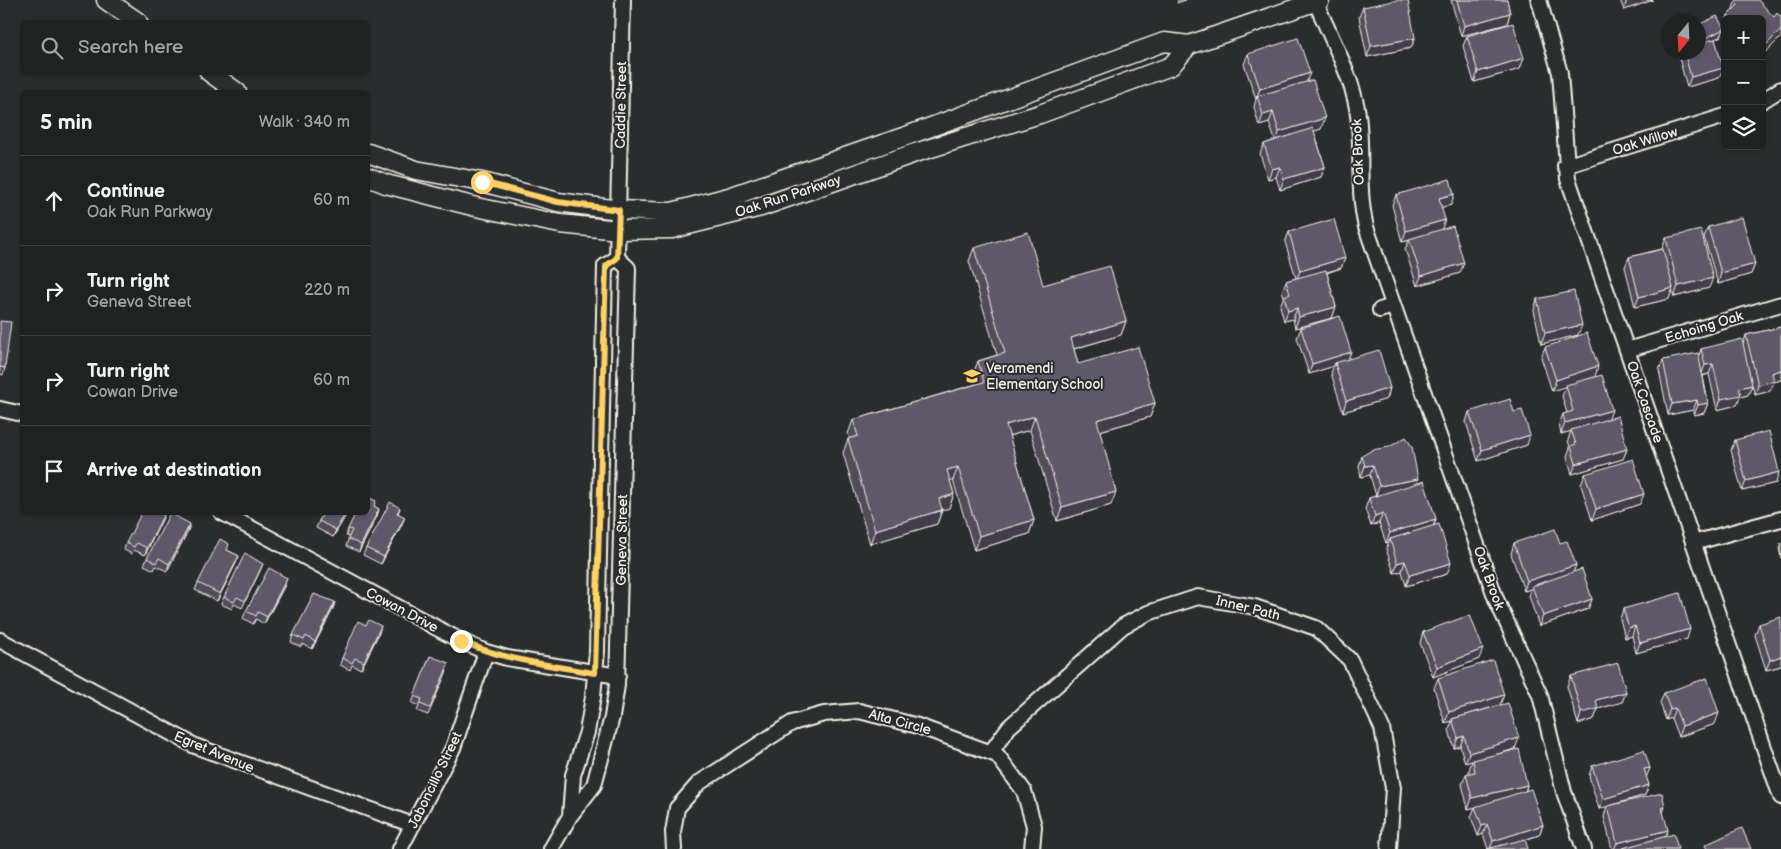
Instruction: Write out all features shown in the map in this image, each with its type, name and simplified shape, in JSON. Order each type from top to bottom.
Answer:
[{"type":"street","points":[[106,0],[135,20]]},
{"type":"street","name":"Caddie Street","points":[[619,210],[623,0]]},
{"type":"street","name":"Oak Run Parkway","points":[[370,178],[386,184],[476,207],[560,224],[619,230],[672,229],[761,207],[915,153],[1040,114],[1171,66],[1189,46],[1317,0]]},
{"type":"street","name":"Oak Brook","points":[[1317,0],[1351,84],[1359,126],[1360,203],[1387,308],[1496,599],[1540,695],[1564,792],[1584,849]]},
{"type":"street","name":"Oak Cascade","points":[[1539,0],[1560,73],[1565,166],[1573,197],[1781,797]]},
{"type":"street","name":"Oak Run Parkway","points":[[370,154],[416,170],[482,182],[558,202],[619,210],[672,212],[729,198],[909,136],[1164,42],[1189,46]]},
{"type":"street","points":[[213,75],[234,90]]},
{"type":"street","points":[[1766,98],[1781,89]]},
{"type":"street","name":"Oak Willow","points":[[1565,166],[1721,117]]},
{"type":"street","points":[[909,136],[915,153]]},
{"type":"street","name":"Geneva Street","points":[[570,816],[573,775],[587,732],[595,673],[606,266],[617,258],[619,210]]},
{"type":"street","name":"Geneva Street","points":[[552,849],[570,816],[594,785],[612,717],[618,676],[628,268],[617,258]]},
{"type":"street","name":"Echoing Oak","points":[[1627,350],[1781,304]]},
{"type":"street","points":[[0,409],[20,414]]},
{"type":"street","name":"Cowan Drive","points":[[227,515],[436,628],[486,652],[618,676]]},
{"type":"street","points":[[1694,543],[1781,519]]},
{"type":"street","name":"Inner Path","points":[[991,752],[1009,727],[1069,672],[1131,622],[1148,612],[1198,597],[1255,607],[1316,628],[1350,660],[1382,728],[1393,788],[1389,849]]},
{"type":"street","name":"Egret Avenue","points":[[0,640],[194,746],[413,825]]},
{"type":"street","name":"Jaboncillo Street","points":[[400,849],[453,748],[486,652]]},
{"type":"street","name":"Alta Circle","points":[[674,849],[673,832],[677,808],[699,783],[792,723],[824,714],[859,711],[918,726],[997,755],[1024,792],[1034,826],[1032,849]]},
{"type":"building","points":[[1398,0],[1408,0],[1415,38],[1371,46],[1363,7]]},
{"type":"building","points":[[1457,0],[1507,0],[1510,13],[1464,26]]},
{"type":"building","points":[[1737,0],[1758,0],[1774,17],[1777,13],[1781,17],[1781,30],[1766,45],[1766,15],[1728,15],[1738,5],[1735,2]]},
{"type":"building","points":[[1717,16],[1721,23],[1721,30],[1706,38],[1706,21]]},
{"type":"building","points":[[1513,23],[1524,58],[1478,72],[1467,36]]},
{"type":"building","points":[[1298,38],[1310,73],[1260,89],[1248,54]]},
{"type":"building","points":[[1715,39],[1721,61],[1721,69],[1691,77],[1686,60],[1706,60],[1706,41]]},
{"type":"building","points":[[1313,80],[1325,118],[1279,132],[1273,112],[1263,115],[1257,96]]},
{"type":"building","points":[[1313,128],[1325,167],[1284,179],[1280,167],[1272,169],[1264,144]]},
{"type":"building","points":[[1450,179],[1454,194],[1439,198],[1445,220],[1406,231],[1396,195]]},
{"type":"building","points":[[1742,217],[1755,264],[1721,273],[1708,227]]},
{"type":"building","points":[[1334,219],[1345,258],[1300,271],[1289,232]]},
{"type":"building","points":[[1453,226],[1464,263],[1421,276],[1409,239]]},
{"type":"building","points":[[1701,230],[1713,278],[1678,286],[1666,238]]},
{"type":"building","points":[[1028,232],[1043,285],[1110,266],[1126,321],[1071,338],[1078,364],[1138,347],[1155,403],[1097,420],[1116,492],[1062,507],[1035,416],[1006,425],[1034,520],[979,536],[958,467],[947,470],[954,494],[939,499],[942,510],[875,530],[848,439],[858,436],[853,420],[984,382],[978,361],[1005,353],[974,248]]},
{"type":"building","points":[[1663,249],[1673,288],[1639,297],[1629,257]]},
{"type":"building","points":[[1326,270],[1336,307],[1299,317],[1297,308],[1288,311],[1284,296],[1290,294],[1286,281]]},
{"type":"building","points":[[1574,291],[1582,325],[1545,333],[1537,299]]},
{"type":"building","points":[[1340,316],[1351,352],[1312,364],[1301,328]]},
{"type":"building","points":[[0,321],[11,322],[5,368],[0,367]]},
{"type":"building","points":[[1781,327],[1781,370],[1772,373],[1774,381],[1758,385],[1746,335]]},
{"type":"building","points":[[1587,333],[1598,366],[1556,380],[1545,347]]},
{"type":"building","points":[[1742,339],[1752,385],[1739,388],[1741,395],[1721,399],[1713,364],[1705,365],[1701,349]]},
{"type":"building","points":[[1379,350],[1390,388],[1346,401],[1335,363]]},
{"type":"building","points":[[1698,353],[1708,403],[1698,405],[1697,400],[1672,404],[1663,360]]},
{"type":"building","points":[[1602,375],[1612,410],[1565,423],[1563,414],[1573,411],[1566,385]]},
{"type":"building","points":[[1510,399],[1514,412],[1522,410],[1530,435],[1482,450],[1469,412]]},
{"type":"building","points":[[1618,416],[1627,449],[1576,464],[1571,446],[1576,444],[1571,430]]},
{"type":"building","points":[[1769,431],[1779,472],[1746,481],[1735,440]]},
{"type":"building","points":[[1406,437],[1412,447],[1418,479],[1379,486],[1373,465],[1365,466],[1362,456],[1372,450],[1389,447]]},
{"type":"building","points":[[1633,459],[1644,494],[1596,509],[1585,474]]},
{"type":"building","points":[[1424,481],[1436,519],[1390,533],[1383,513],[1375,516],[1369,498]]},
{"type":"building","points":[[370,498],[376,501],[374,506],[379,509],[361,545],[348,539],[352,530],[348,529],[355,515],[370,515]]},
{"type":"building","points":[[390,502],[400,508],[397,513],[405,517],[384,557],[366,548]]},
{"type":"building","points":[[140,515],[164,515],[147,548],[137,543],[134,547],[126,543]]},
{"type":"building","points":[[169,515],[174,515],[190,524],[169,564],[159,558],[156,563],[147,558]]},
{"type":"building","points":[[322,515],[344,515],[336,530],[319,521]]},
{"type":"building","points":[[1439,524],[1451,563],[1410,575],[1405,561],[1397,563],[1390,539]]},
{"type":"building","points":[[1555,529],[1560,543],[1567,541],[1576,565],[1527,581],[1514,543]]},
{"type":"building","points":[[220,539],[229,544],[227,550],[239,556],[220,594],[198,583]]},
{"type":"building","points":[[245,553],[263,564],[245,601],[237,597],[234,602],[224,597]]},
{"type":"building","points":[[269,568],[287,578],[267,617],[258,612],[256,616],[246,611]]},
{"type":"building","points":[[1582,569],[1592,599],[1543,616],[1532,586]]},
{"type":"building","points":[[1680,593],[1690,629],[1640,643],[1635,626],[1629,628],[1623,609]]},
{"type":"building","points":[[314,594],[335,602],[315,642],[306,636],[304,640],[293,635]]},
{"type":"building","points":[[1470,615],[1483,649],[1437,667],[1423,632]]},
{"type":"building","points":[[1781,617],[1781,656],[1770,660],[1759,624]]},
{"type":"building","points":[[369,620],[381,626],[364,662],[355,658],[352,663],[342,658],[358,621],[366,625]]},
{"type":"building","points":[[430,656],[449,663],[430,708],[420,704],[422,699],[414,696]]},
{"type":"building","points":[[1493,660],[1504,695],[1449,712],[1438,678]]},
{"type":"building","points":[[1618,663],[1626,692],[1596,700],[1598,709],[1581,713],[1571,676]]},
{"type":"building","points":[[1707,678],[1719,713],[1682,726],[1675,708],[1670,709],[1664,693]]},
{"type":"building","points":[[1508,703],[1519,738],[1469,753],[1464,736],[1458,738],[1452,719]]},
{"type":"building","points":[[1519,749],[1527,785],[1472,798],[1466,774],[1475,772],[1473,760]]},
{"type":"building","points":[[1644,750],[1650,768],[1644,769],[1649,785],[1603,799],[1592,766]]},
{"type":"building","points":[[1531,789],[1543,825],[1493,841],[1487,824],[1482,826],[1475,807]]},
{"type":"building","points":[[1662,793],[1665,807],[1662,808],[1668,830],[1617,843],[1608,806]]},
{"type":"building","points":[[1742,828],[1751,849],[1707,849],[1705,845]]},
{"type":"building","points":[[1674,834],[1678,849],[1623,848]]},
{"type":"building","points":[[1525,839],[1528,849],[1487,849]]},
{"type":"place","name":"Veramendi Elementary School","points":[[972,376]]},
{"type":"route","points":[[461,641],[486,652],[507,658],[595,673],[606,266],[617,258],[619,230],[619,210],[558,202],[482,182]]}]
